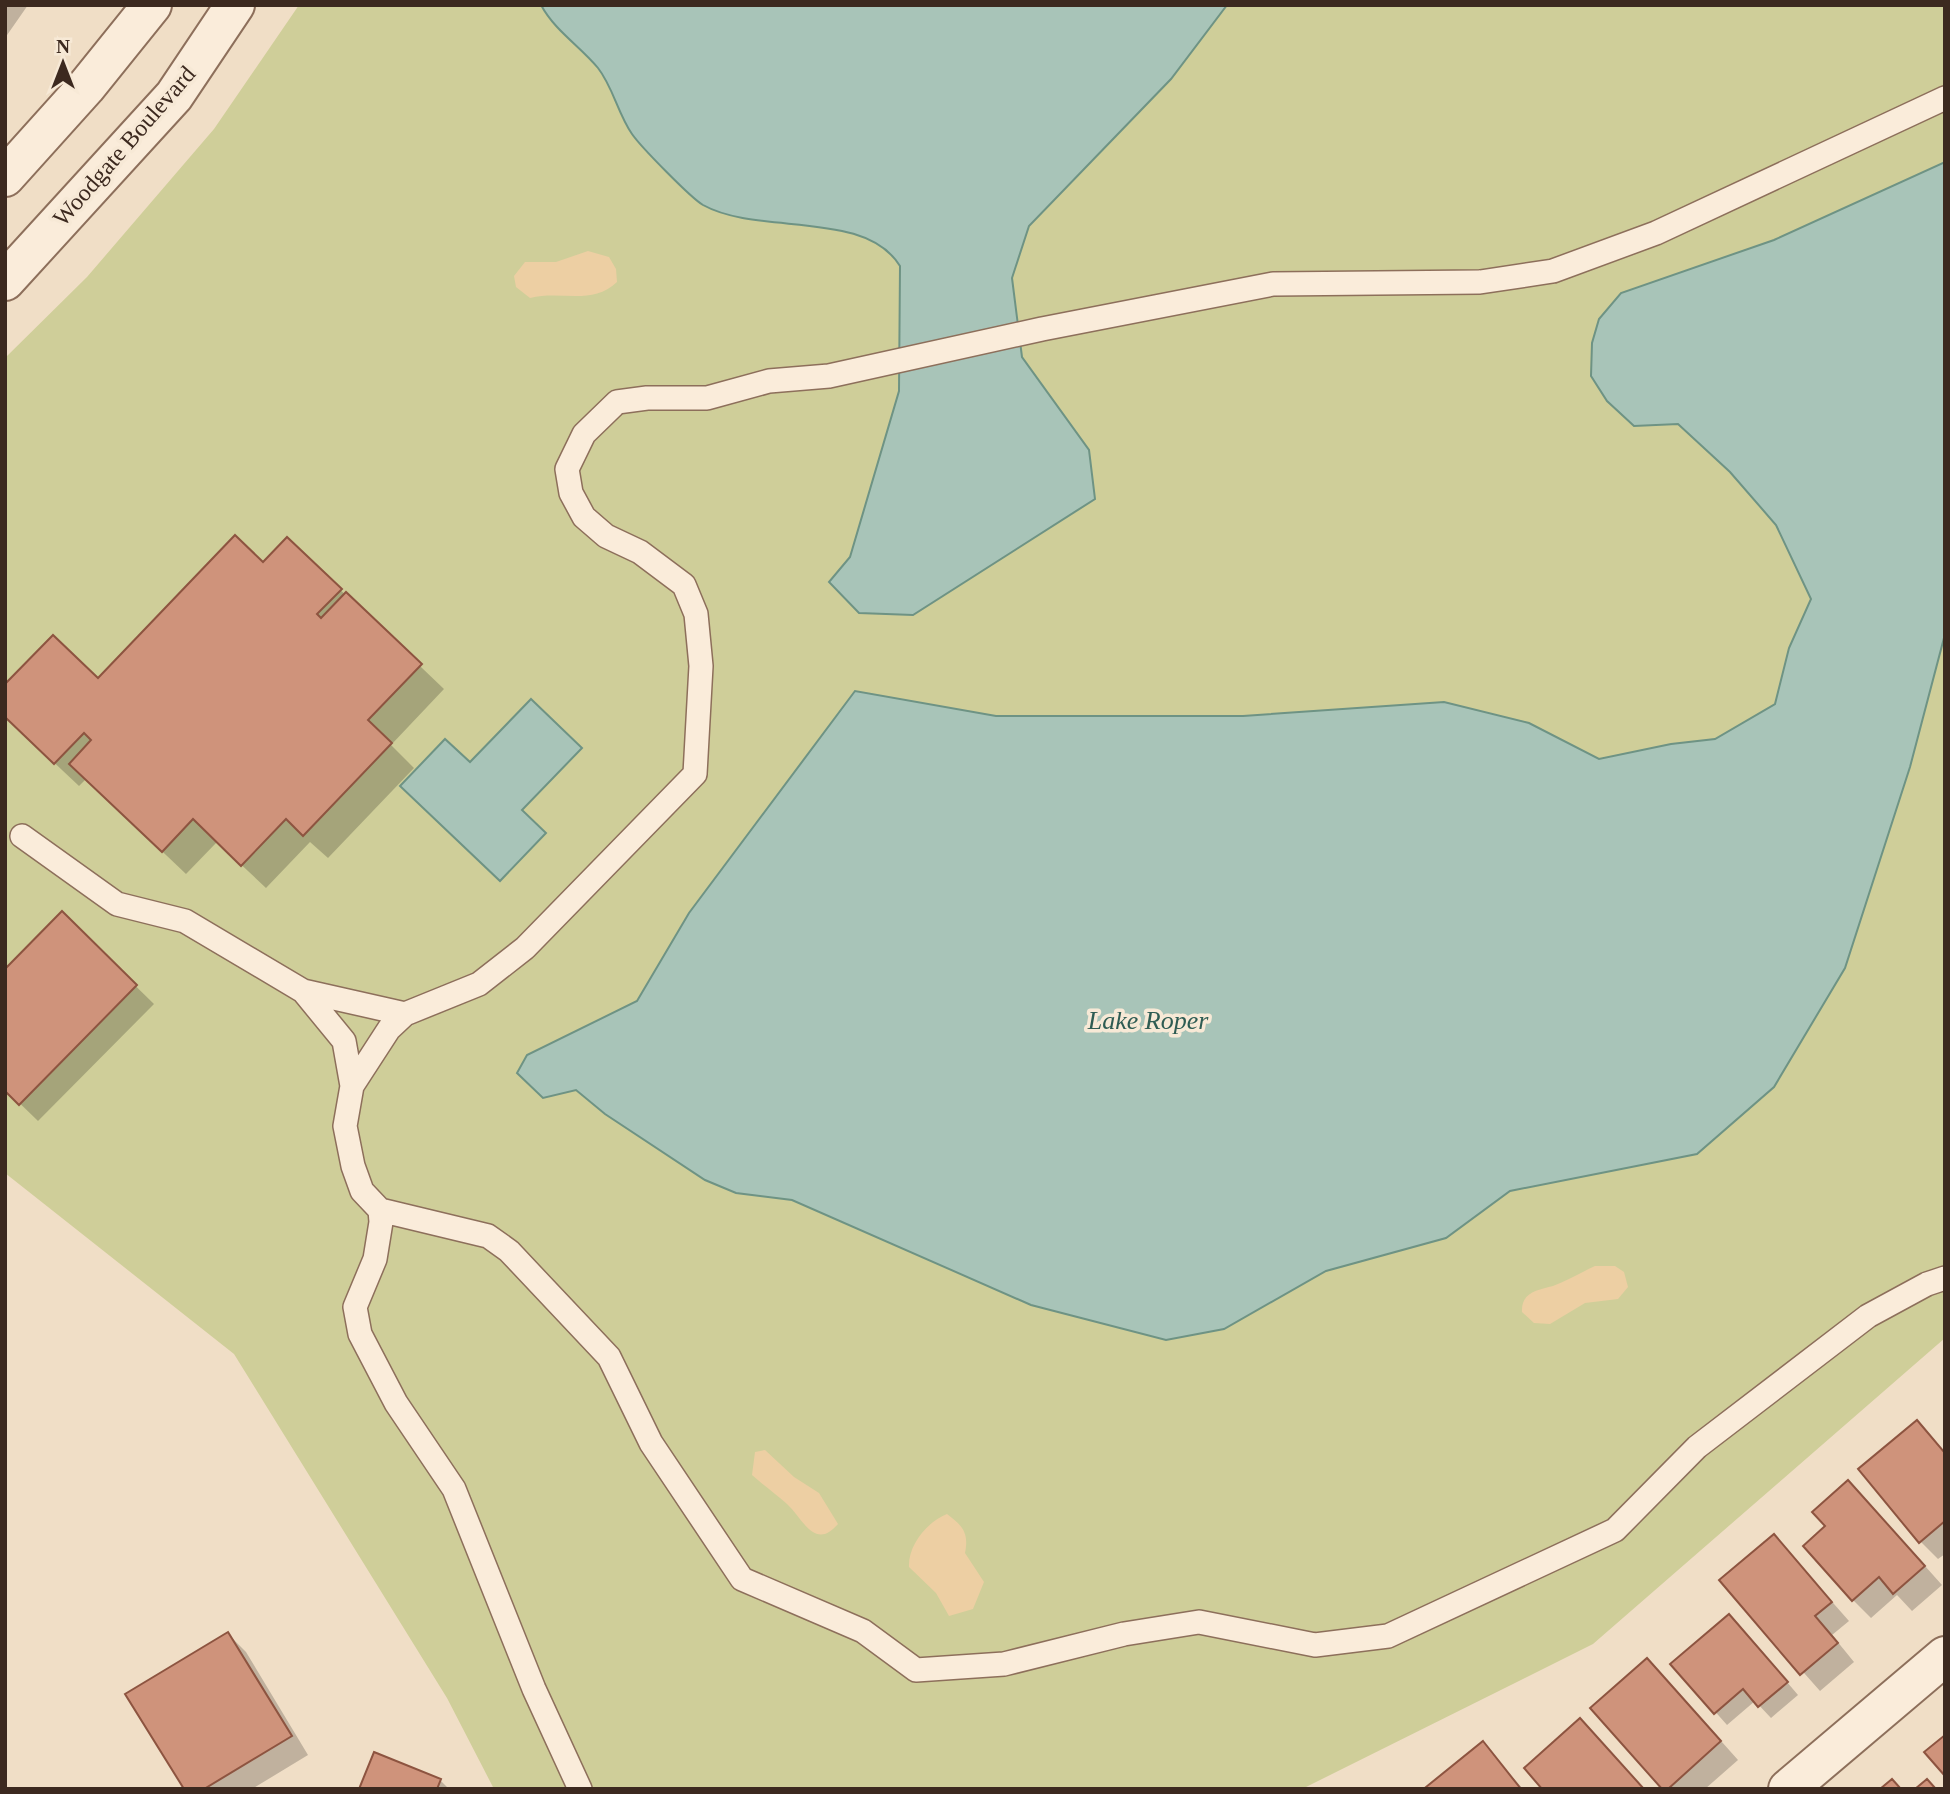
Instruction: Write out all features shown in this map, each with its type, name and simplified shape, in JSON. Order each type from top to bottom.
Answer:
[{"type":"street","points":[[5,177],[86,87],[152,5]]},
{"type":"street","name":"Woodgate Boulevard","points":[[5,281],[174,96],[235,5]]},
{"type":"street","points":[[1788,1789],[1945,1656]]},
{"type":"lane","points":[[352,1086],[389,1029],[405,1014],[479,984],[525,948],[695,774],[701,666],[696,614],[684,586],[640,552],[606,536],[583,517],[571,493],[566,470],[583,434],[618,402],[647,398],[707,398],[769,381],[829,376],[1042,329],[1273,284],[1480,282],[1553,271],[1656,233],[1945,98]]},
{"type":"lane","points":[[22,836],[117,904],[185,921],[303,991],[405,1014]]},
{"type":"lane","points":[[303,991],[344,1041],[352,1086],[345,1126],[353,1166],[362,1191],[380,1210],[488,1236],[509,1251],[609,1357],[652,1443],[742,1578],[863,1631],[916,1670],[1004,1664],[1124,1634],[1199,1622],[1315,1645],[1388,1636],[1615,1531],[1697,1447],[1868,1316],[1927,1284],[1945,1278]]},
{"type":"lane","points":[[380,1210],[374,1259],[355,1307],[360,1334],[396,1403],[454,1489],[534,1689],[580,1789]]},
{"type":"shaded area","points":[[299,5],[1945,5],[1945,1338],[1593,1644],[1302,1789],[494,1789],[447,1698],[234,1354],[5,1173],[5,358],[87,277],[214,129]]},
{"type":"sand","points":[[588,251],[609,257],[616,269],[617,282],[597,294],[530,298],[516,287],[514,276],[525,262],[556,262]]},
{"type":"sand","points":[[1595,1266],[1615,1266],[1624,1272],[1628,1287],[1618,1299],[1585,1303],[1550,1324],[1534,1323],[1522,1312],[1527,1296]]},
{"type":"sand","points":[[765,1450],[794,1477],[819,1493],[838,1524],[830,1532],[823,1534],[810,1530],[787,1504],[752,1475],[755,1452]]},
{"type":"sand","points":[[947,1514],[964,1530],[965,1553],[984,1582],[973,1609],[949,1616],[936,1593],[909,1567],[912,1551],[920,1535],[932,1523]]},
{"type":"water","points":[[541,5],[1227,5],[1171,79],[1029,226],[1012,278],[1022,357],[1089,450],[1095,499],[913,615],[859,613],[829,582],[850,557],[899,391],[900,266],[884,248],[862,237],[837,230],[752,220],[703,205],[637,140],[627,126],[598,68],[560,31]]},
{"type":"water","name":"Lake Roper","points":[[1945,162],[1945,634],[1910,767],[1845,968],[1774,1087],[1697,1154],[1510,1191],[1446,1238],[1326,1271],[1224,1329],[1166,1340],[1031,1305],[792,1200],[736,1193],[705,1180],[605,1114],[576,1090],[543,1098],[517,1073],[527,1055],[637,1001],[689,913],[855,691],[996,716],[1243,716],[1444,702],[1529,723],[1599,759],[1671,744],[1715,739],[1775,704],[1789,648],[1811,599],[1776,525],[1730,472],[1678,424],[1634,426],[1607,401],[1591,376],[1592,343],[1599,319],[1621,293],[1774,240]]},
{"type":"water","points":[[531,699],[582,748],[522,810],[546,833],[500,881],[400,786],[445,739],[470,762]]},
{"type":"building","points":[[235,535],[263,562],[287,537],[342,589],[317,614],[321,618],[346,592],[422,664],[368,720],[392,743],[303,836],[286,819],[241,866],[193,819],[162,852],[69,764],[91,740],[84,733],[54,764],[5,717],[5,684],[53,635],[98,678]]},
{"type":"building","points":[[62,911],[137,985],[19,1105],[5,1091],[5,969]]},
{"type":"building","points":[[1917,1420],[1945,1453],[1945,1521],[1919,1543],[1858,1469]]},
{"type":"building","points":[[1848,1480],[1925,1566],[1893,1594],[1879,1577],[1852,1601],[1803,1546],[1825,1526],[1812,1512]]},
{"type":"building","points":[[1774,1534],[1832,1602],[1815,1616],[1838,1643],[1800,1675],[1719,1580]]},
{"type":"building","points":[[1729,1614],[1788,1682],[1758,1707],[1743,1689],[1714,1714],[1670,1664]]},
{"type":"building","points":[[228,1632],[292,1736],[204,1789],[184,1789],[125,1694]]},
{"type":"building","points":[[1647,1658],[1721,1741],[1668,1789],[1662,1789],[1590,1708]]},
{"type":"building","points":[[1580,1718],[1644,1789],[1542,1789],[1524,1768]]},
{"type":"building","points":[[1945,1735],[1945,1776],[1924,1752]]},
{"type":"building","points":[[1483,1741],[1521,1789],[1426,1787]]},
{"type":"building","points":[[374,1752],[441,1779],[437,1789],[359,1789]]},
{"type":"building","points":[[1892,1779],[1901,1789],[1880,1789]]},
{"type":"building","points":[[1927,1779],[1936,1789],[1915,1789]]}]
